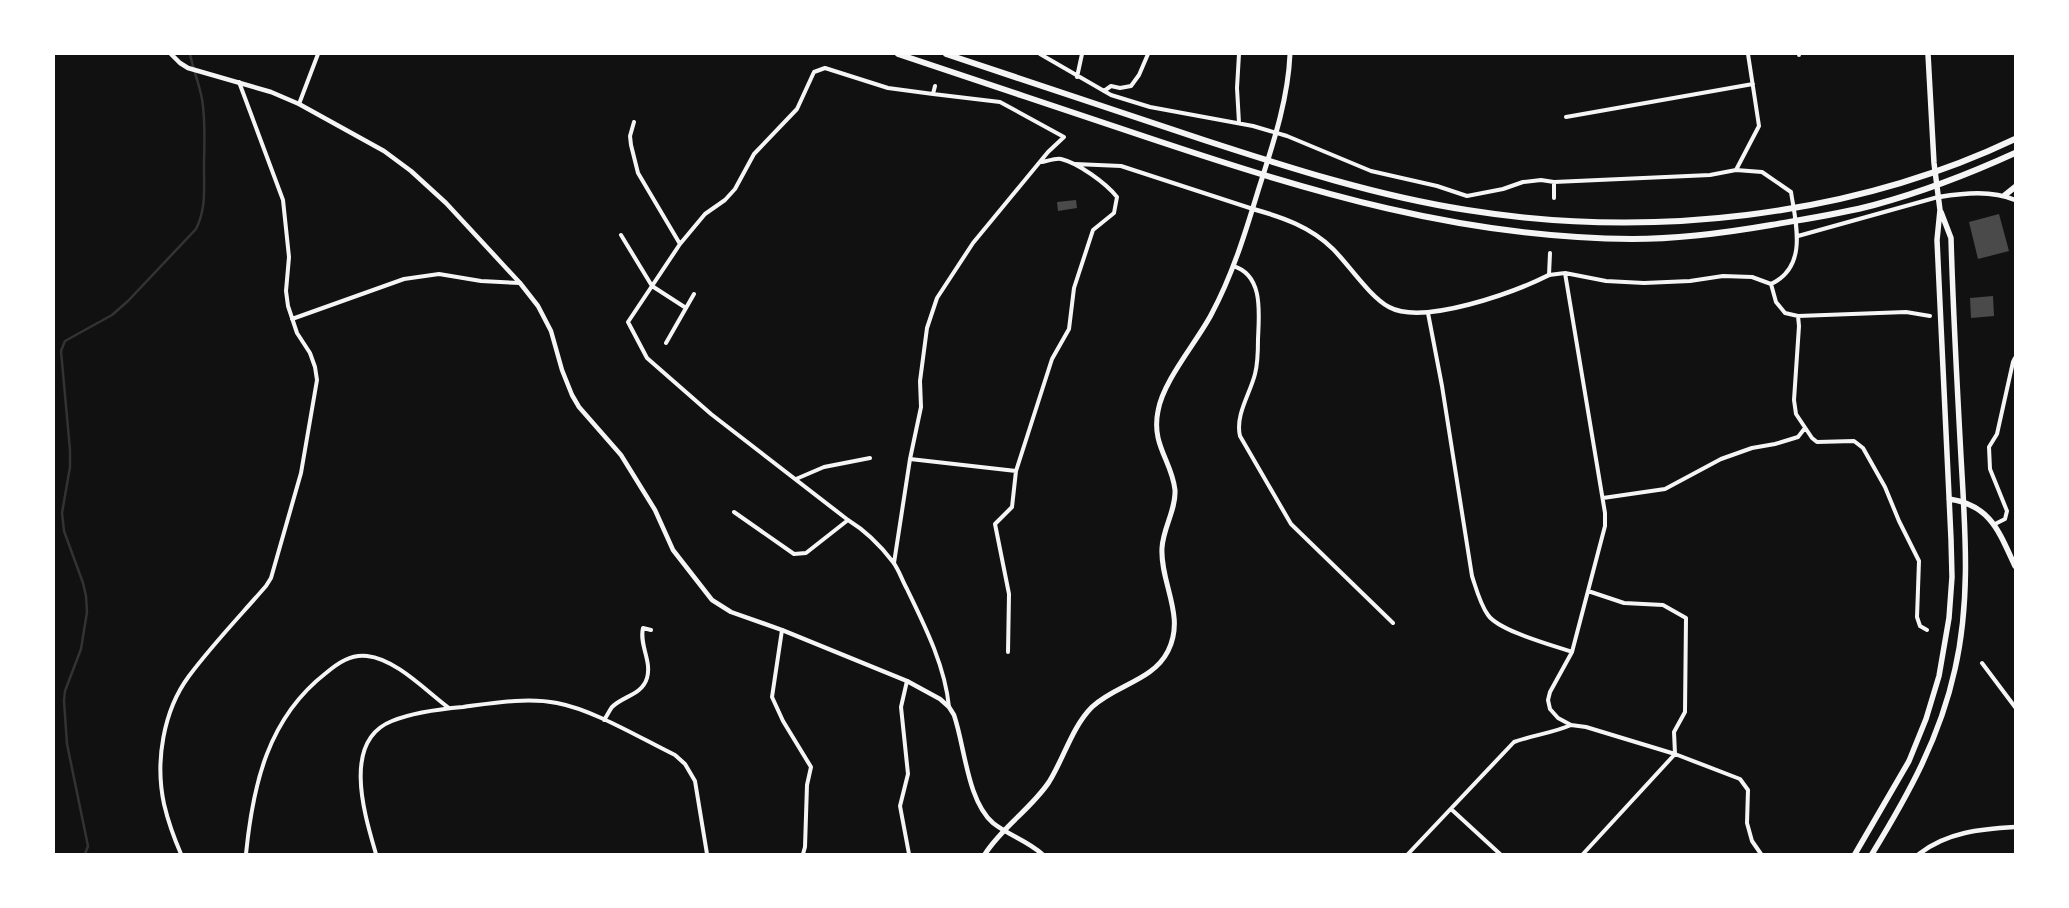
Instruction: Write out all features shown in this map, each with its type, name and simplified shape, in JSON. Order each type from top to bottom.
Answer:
[{"type":"highway","points":[[898,54],[1228,164],[1356,202],[1429,218],[1516,232],[1634,239],[1690,236],[1780,224],[1872,206],[1981,169],[2015,155]]},
{"type":"highway","points":[[946,54],[1288,167],[1440,205],[1522,217],[1625,222],[1719,218],[1776,211],[1819,203],[1903,181],[1977,156],[2015,139]]},
{"type":"highway","points":[[2005,196],[2015,187]]},
{"type":"main road","points":[[986,854],[1047,784],[1082,720],[1092,708],[1117,689],[1153,670],[1169,650],[1173,639],[1175,614],[1162,550],[1175,493],[1173,482],[1159,445],[1156,420],[1158,408],[1170,382],[1211,315],[1233,266],[1277,133],[1289,71],[1290,54]]},
{"type":"main road","points":[[1855,854],[1909,761],[1926,719],[1938,676],[1951,596],[1952,558],[1937,240],[1940,210],[1934,163],[1928,54]]},
{"type":"main road","points":[[1872,854],[1922,767],[1940,722],[1955,669],[1965,593],[1963,501],[1951,238],[1940,210]]},
{"type":"main road","points":[[1949,500],[1963,501],[1974,505],[1995,524],[2015,566]]},
{"type":"street","points":[[171,54],[188,68],[271,92],[299,104],[384,151],[412,171],[458,214],[520,283],[545,318],[551,331],[562,370],[579,407],[621,455],[655,510],[673,550],[712,600],[731,612],[782,630],[907,681],[940,699],[949,707]]},
{"type":"street","points":[[299,104],[318,54]]},
{"type":"street","points":[[1040,54],[1104,91],[1150,107],[1239,123],[1277,133],[1302,141],[1371,171],[1437,186],[1467,196],[1503,189],[1523,182],[1541,180],[1554,182],[1710,175],[1736,170],[1762,172],[1791,192],[1798,236],[1793,263],[1782,279],[1771,284],[1752,277],[1723,276],[1690,281],[1644,283],[1606,280],[1565,272],[1549,275],[1522,288],[1476,302],[1428,313],[1409,313],[1389,307],[1333,249],[1314,234],[1295,223],[1121,166],[1075,164]]},
{"type":"street","points":[[1077,77],[1082,54]]},
{"type":"street","points":[[1104,91],[1111,86],[1120,88],[1131,86],[1139,75],[1148,54]]},
{"type":"street","points":[[1239,54],[1237,88],[1239,123]]},
{"type":"street","points":[[1736,170],[1758,126],[1748,54]]},
{"type":"street","points":[[894,563],[910,459],[922,407],[920,381],[928,328],[937,298],[973,243],[1042,162],[1048,152],[1064,137],[1000,102],[888,88],[825,68],[814,72],[797,109],[754,154],[735,189],[725,200],[705,214],[680,244],[628,322],[647,358],[711,414],[848,520],[866,531],[894,563],[916,607],[942,670],[949,707],[958,728],[975,793],[981,807],[987,817],[1005,831],[1042,854]]},
{"type":"street","points":[[181,854],[164,802],[160,754],[163,735],[173,708],[188,678],[271,578],[301,473],[317,380],[315,366],[292,319],[286,290],[288,257],[283,200],[239,82]]},
{"type":"street","points":[[1566,117],[1753,84]]},
{"type":"street","points":[[933,94],[935,86]]},
{"type":"street","points":[[634,122],[630,136],[638,173],[680,244]]},
{"type":"street","points":[[1008,652],[1009,594],[994,524],[1012,507],[1016,471],[1052,359],[1069,329],[1074,288],[1093,230],[1114,213],[1117,196],[1075,164],[1059,158],[1042,162]]},
{"type":"street","points":[[1554,182],[1554,198]]},
{"type":"street","points":[[1798,236],[1939,197],[1974,193],[2005,196],[2015,200]]},
{"type":"street","points":[[621,235],[631,248],[652,286],[686,308]]},
{"type":"street","points":[[1549,275],[1550,253]]},
{"type":"street","points":[[1233,266],[1241,269],[1252,280],[1260,309],[1256,372],[1240,417],[1238,428],[1240,436],[1291,524],[1393,623]]},
{"type":"street","points":[[1565,272],[1603,498],[1604,526],[1572,652],[1550,692],[1548,700],[1550,709],[1558,718],[1571,725],[1586,727],[1675,754],[1740,779],[1748,790],[1747,823],[1752,842],[1761,854]]},
{"type":"street","points":[[292,319],[404,279],[439,274],[481,281],[520,283]]},
{"type":"street","points":[[1771,284],[1776,302],[1784,313],[1798,316],[1906,312],[1930,316]]},
{"type":"street","points":[[666,343],[694,294]]},
{"type":"street","points":[[1428,313],[1442,386],[1472,576],[1487,615],[1497,625],[1572,652]]},
{"type":"street","points":[[1798,316],[1794,400],[1796,414],[1812,438],[1817,442],[1854,441],[1863,448],[1886,487],[1899,521],[1919,561],[1916,617],[1920,626],[1927,630]]},
{"type":"street","points":[[1995,524],[2004,519],[2007,512],[1990,469],[1989,448],[1997,434],[2015,358]]},
{"type":"street","points":[[1603,498],[1665,489],[1721,459],[1752,448],[1776,444],[1798,437],[1805,428]]},
{"type":"street","points":[[796,479],[824,467],[870,458]]},
{"type":"street","points":[[910,459],[1016,471]]},
{"type":"street","points":[[734,512],[794,554],[806,553],[848,520]]},
{"type":"street","points":[[1583,854],[1675,754],[1674,732],[1685,712],[1686,618],[1663,605],[1624,602],[1588,591]]},
{"type":"street","points":[[604,720],[613,707],[640,690],[647,678],[648,666],[641,635],[643,628],[651,630]]},
{"type":"street","points":[[782,630],[772,697],[783,721],[810,767],[806,847],[803,854]]},
{"type":"street","points":[[246,854],[258,782],[277,728],[289,709],[309,686],[330,669],[344,660],[357,656],[367,656],[383,660],[398,669],[449,708]]},
{"type":"street","points":[[1982,663],[2015,708]]},
{"type":"street","points":[[907,681],[901,707],[908,774],[900,806],[908,854]]},
{"type":"street","points":[[376,854],[362,798],[361,759],[366,744],[377,731],[391,721],[449,708],[506,702],[538,701],[557,703],[585,711],[675,755],[685,764],[695,781],[707,854]]},
{"type":"street","points":[[1408,854],[1514,742],[1571,725]]},
{"type":"street","points":[[1450,809],[1500,854]]},
{"type":"street","points":[[1923,854],[1936,842],[1958,834],[1987,828],[2015,826]]},
{"type":"building","points":[[1076,200],[1077,208],[1058,211],[1057,202]]},
{"type":"building","points":[[1999,214],[2009,251],[1978,259],[1969,222]]},
{"type":"building","points":[[1993,296],[1994,316],[1971,318],[1970,298]]},
{"type":"waterway","points":[[85,854],[88,846],[67,744],[64,701],[65,691],[81,649],[87,612],[83,583],[64,531],[62,513],[70,467],[70,450],[61,351],[65,341],[112,315],[128,301],[196,229],[204,199],[204,125],[202,99],[190,54]]}]
